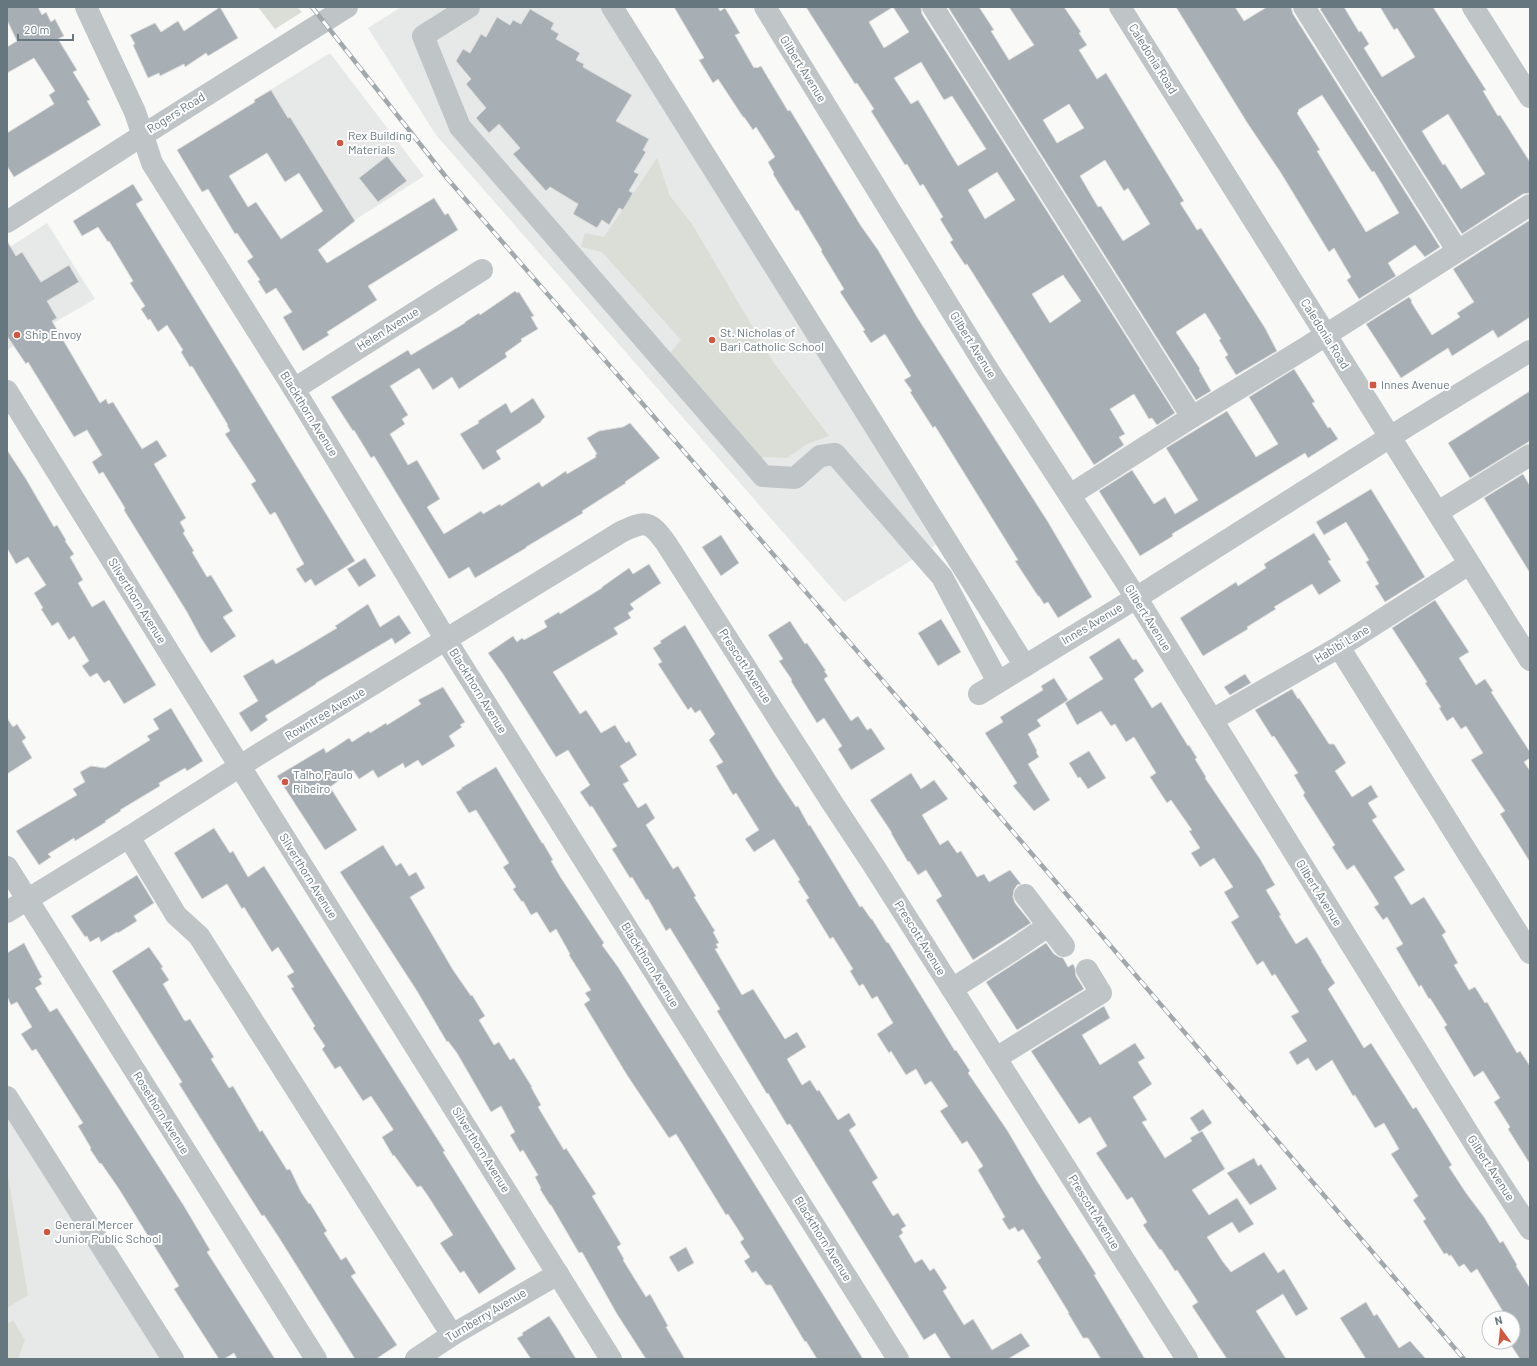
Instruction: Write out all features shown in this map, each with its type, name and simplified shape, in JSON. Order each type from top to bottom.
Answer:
[{"type":"street","name":"Blackthorn Avenue","points":[[86,7],[135,112],[152,163],[294,389],[446,639],[898,1359]]},
{"type":"street","name":"Rogers Road","points":[[7,222],[142,134],[347,7]]},
{"type":"street","points":[[469,7],[423,36],[460,126],[763,476],[795,478],[820,456],[835,454],[942,577],[998,682]]},
{"type":"street","points":[[612,7],[1025,666]]},
{"type":"street","name":"Gilbert Avenue","points":[[765,7],[985,365],[1136,598],[1474,1142],[1530,1229]]},
{"type":"street","points":[[933,7],[1192,418]]},
{"type":"street","name":"Caledonia Road","points":[[1120,7],[1530,660]]},
{"type":"street","points":[[1304,7],[1457,250]]},
{"type":"street","points":[[1474,7],[1530,97]]},
{"type":"street","points":[[1070,495],[1326,335],[1530,204]]},
{"type":"street","name":"Helen Avenue","points":[[294,389],[482,270]]},
{"type":"street","name":"Innes Avenue","points":[[979,694],[1136,598],[1530,351]]},
{"type":"street","name":"Silverthorn Avenue","points":[[7,391],[239,766],[611,1359]]},
{"type":"street","points":[[1438,512],[1530,455]]},
{"type":"street","name":"Rowntree Avenue","points":[[7,912],[129,837],[239,766],[621,532],[634,526],[646,524]]},
{"type":"street","name":"Prescott Avenue","points":[[646,524],[656,529],[666,543],[952,988],[1187,1359]]},
{"type":"street","name":"Habibi Lane","points":[[1212,720],[1340,646],[1469,564]]},
{"type":"street","points":[[1340,646],[1530,953]]},
{"type":"street","points":[[129,837],[176,915],[199,936],[452,1335]]},
{"type":"street","name":"Rosethorn Avenue","points":[[7,867],[316,1359]]},
{"type":"street","points":[[1025,896],[1064,946]]},
{"type":"street","points":[[952,988],[1048,926]]},
{"type":"street","points":[[996,1058],[1101,993],[1087,970]]},
{"type":"street","points":[[7,1097],[173,1359]]},
{"type":"street","name":"Turnberry Avenue","points":[[416,1359],[452,1335],[558,1274]]},
{"type":"shaded area","points":[[258,7],[297,7],[302,12],[275,29]]},
{"type":"shaded area","name":"St. Nicholas of Bari Catholic School","points":[[401,7],[601,7],[936,545],[844,602],[436,135],[368,28]]},
{"type":"shaded area","name":"Rex Building Materials","points":[[330,53],[424,176],[336,232],[254,100]]},
{"type":"shaded area","points":[[657,158],[670,196],[692,224],[774,363],[829,436],[807,444],[787,458],[764,457],[743,467],[658,367],[681,340],[602,252],[581,247],[585,233],[604,237]]},
{"type":"shaded area","points":[[47,223],[95,299],[7,350],[7,249]]},
{"type":"shaded area","name":"General Mercer Junior Public School","points":[[7,1106],[167,1359],[7,1359]]},
{"type":"shaded area","points":[[7,1169],[28,1295],[7,1308]]},
{"type":"shaded area","points":[[13,1320],[25,1340],[18,1359],[7,1359],[7,1324]]},
{"type":"building","points":[[7,7],[38,7],[42,15],[46,12],[51,22],[55,19],[64,36],[58,39],[77,70],[73,72],[90,100],[87,101],[101,125],[14,177],[7,166],[7,133],[54,104],[49,95],[55,91],[34,58],[7,73],[7,47],[17,41],[7,20]]},
{"type":"building","points":[[220,7],[238,38],[208,56],[206,53],[185,67],[184,64],[160,76],[159,73],[148,78],[130,35],[155,23],[161,32],[178,21],[184,31]]},
{"type":"building","points":[[674,7],[718,7],[720,11],[725,8],[740,33],[735,35],[754,68],[761,66],[788,111],[790,110],[861,226],[878,250],[917,317],[1048,522],[1092,597],[1058,618],[1048,602],[1044,604],[1038,596],[1015,561],[1018,560],[935,426],[933,428],[910,392],[912,391],[904,380],[911,376],[885,334],[871,343],[863,331],[865,330],[840,292],[844,289],[821,251],[822,250],[798,210],[796,211],[773,174],[774,173],[768,162],[775,157],[756,127],[753,130],[718,79],[713,83],[699,60],[704,58]]},
{"type":"building","points":[[806,7],[893,7],[921,7],[922,14],[1175,413],[1157,425],[1152,418],[1149,419],[1134,394],[1110,409],[1125,434],[1119,437],[1124,445],[1094,465],[967,264],[965,265],[950,242],[953,240],[940,219],[943,217],[923,184],[920,186],[907,164],[905,165],[871,111],[874,109],[857,83],[855,84]],"holes":[[[893,7],[909,32],[884,48],[869,22]],[[921,62],[944,100],[952,96],[986,149],[958,166],[918,100],[911,104],[894,78]],[[997,172],[1015,200],[985,219],[968,190]],[[1063,275],[1081,301],[1050,323],[1032,294]]]},
{"type":"building","points":[[948,7],[979,7],[994,30],[991,31],[1009,60],[1034,45],[1009,7],[1064,7],[1081,32],[1079,33],[1087,45],[1079,50],[1097,79],[1106,73],[1184,201],[1180,203],[1197,230],[1201,228],[1265,328],[1277,351],[1236,375],[1225,357],[1228,355],[1219,340],[1221,339],[1205,313],[1176,332],[1200,369],[1199,370],[1211,391],[1196,400]],"holes":[[[1069,104],[1084,128],[1057,143],[1043,120]],[[1105,160],[1124,191],[1128,188],[1150,224],[1123,241],[1101,206],[1098,207],[1080,176]]]},
{"type":"building","points":[[1176,7],[1235,7],[1244,21],[1267,7],[1291,7],[1293,14],[1440,247],[1425,257],[1415,245],[1388,263],[1396,276],[1359,299],[1347,280],[1351,277],[1334,248],[1329,252],[1281,173],[1248,124]],"holes":[[[1322,95],[1372,172],[1374,171],[1399,213],[1366,232],[1317,151],[1320,150],[1297,113],[1299,111],[1298,110]]]},
{"type":"building","points":[[1323,7],[1344,7],[1359,32],[1361,31],[1369,44],[1364,48],[1382,77],[1415,57],[1397,28],[1394,30],[1380,7],[1433,7],[1486,90],[1483,91],[1498,116],[1500,115],[1530,162],[1530,193],[1523,194],[1462,234],[1320,9]],"holes":[[[1448,114],[1485,174],[1461,189],[1445,164],[1443,165],[1422,131]]]},
{"type":"building","points":[[530,9],[554,23],[551,29],[559,34],[556,39],[580,53],[576,60],[584,64],[583,67],[632,95],[616,121],[649,139],[643,150],[646,152],[634,172],[639,174],[629,191],[633,193],[623,210],[619,208],[609,225],[602,220],[597,228],[573,214],[578,204],[550,187],[546,191],[513,154],[520,148],[499,124],[489,133],[476,118],[486,108],[466,84],[471,79],[456,61],[463,49],[470,53],[481,34],[486,37],[497,17],[510,25],[513,20],[521,24]]},
{"type":"building","points":[[271,90],[288,118],[290,117],[355,221],[318,250],[327,263],[434,198],[445,215],[448,213],[458,230],[368,286],[377,300],[327,332],[329,335],[303,351],[283,317],[292,312],[276,288],[266,294],[258,281],[260,280],[247,261],[253,257],[237,233],[235,234],[208,189],[202,192],[177,150],[255,102],[254,100]],"holes":[[[267,153],[285,182],[299,173],[323,211],[281,239],[256,202],[248,207],[229,176]]]},
{"type":"building","points":[[387,156],[407,181],[378,202],[359,178]]},
{"type":"building","points":[[133,184],[143,200],[136,204],[355,561],[315,586],[311,579],[305,583],[296,569],[304,564],[275,512],[270,515],[251,484],[256,481],[225,434],[230,431],[228,425],[192,366],[190,367],[181,352],[183,350],[167,325],[158,332],[150,319],[148,320],[141,309],[145,306],[130,283],[133,281],[109,241],[108,242],[98,227],[82,236],[73,221]]},
{"type":"building","points":[[1530,220],[1530,317],[1498,338],[1493,330],[1452,356],[1448,348],[1401,378],[1366,324],[1409,297],[1432,335],[1460,317],[1457,313],[1474,302],[1453,269]]},
{"type":"building","points":[[7,241],[16,256],[22,252],[41,282],[69,265],[79,282],[47,301],[57,318],[52,321],[100,403],[106,399],[108,404],[113,402],[142,449],[157,440],[167,456],[154,464],[186,518],[180,522],[185,531],[183,533],[207,577],[211,575],[233,611],[223,617],[236,636],[211,653],[124,510],[125,508],[103,472],[99,474],[92,462],[102,455],[87,430],[74,437],[28,362],[26,364],[7,336]]},
{"type":"building","points":[[515,291],[517,293],[519,292],[534,316],[531,317],[538,329],[521,339],[522,341],[505,353],[507,357],[459,389],[452,377],[433,390],[419,368],[390,386],[408,415],[402,419],[405,424],[390,434],[408,465],[417,460],[440,499],[427,507],[444,534],[481,511],[483,514],[500,504],[501,506],[539,482],[542,487],[566,471],[567,474],[596,457],[595,455],[597,454],[587,438],[599,431],[623,427],[630,423],[660,458],[625,482],[626,483],[582,511],[583,513],[475,578],[469,567],[449,579],[374,456],[371,458],[331,397],[408,350],[411,355],[479,313],[480,315]]},
{"type":"building","points":[[1294,369],[1315,402],[1312,403],[1328,428],[1330,427],[1338,439],[1308,458],[1305,453],[1172,534],[1173,536],[1140,556],[1099,491],[1132,470],[1154,504],[1165,497],[1175,514],[1198,500],[1166,448],[1227,411],[1256,457],[1278,444],[1249,397]]},
{"type":"building","points":[[1530,391],[1530,441],[1470,478],[1448,443]]},
{"type":"building","points":[[533,398],[545,417],[541,422],[496,451],[501,459],[483,470],[460,434],[479,423],[478,421],[506,403],[511,413]]},
{"type":"building","points":[[7,450],[54,527],[57,525],[74,554],[70,557],[83,580],[78,583],[92,607],[104,600],[156,685],[124,704],[109,680],[104,683],[97,673],[90,677],[82,666],[89,661],[74,636],[69,640],[58,622],[52,626],[41,609],[43,608],[34,593],[46,585],[28,557],[16,564],[7,548]]},
{"type":"building","points":[[1523,474],[1530,486],[1530,573],[1484,498]]},
{"type":"building","points":[[1371,489],[1425,577],[1385,602],[1375,586],[1379,584],[1366,562],[1369,560],[1346,522],[1324,535],[1316,522]]},
{"type":"building","points":[[1314,533],[1331,560],[1328,561],[1341,581],[1319,595],[1312,584],[1274,607],[1276,609],[1247,627],[1248,629],[1203,656],[1180,618],[1236,582],[1238,586],[1266,568],[1264,564]]},
{"type":"building","points":[[721,535],[739,563],[721,576],[702,547]]},
{"type":"building","points":[[365,558],[376,576],[359,587],[347,569]]},
{"type":"building","points":[[649,564],[661,583],[630,604],[634,609],[628,613],[631,618],[614,628],[618,634],[553,672],[580,714],[586,710],[601,733],[615,725],[626,743],[629,741],[637,755],[620,766],[629,781],[623,784],[638,808],[646,803],[655,818],[646,825],[673,869],[678,866],[696,896],[694,897],[715,931],[713,932],[719,943],[716,944],[718,948],[715,949],[742,995],[753,989],[785,1039],[797,1032],[806,1047],[787,1059],[802,1085],[810,1080],[817,1091],[819,1090],[838,1120],[849,1113],[856,1125],[849,1130],[878,1178],[872,1182],[893,1216],[898,1213],[906,1226],[901,1229],[903,1233],[899,1236],[915,1263],[922,1259],[930,1271],[934,1268],[947,1288],[943,1291],[964,1325],[973,1319],[992,1350],[1021,1333],[1030,1346],[1008,1359],[951,1359],[935,1333],[924,1340],[790,1124],[787,1125],[768,1093],[767,1094],[717,1011],[720,1009],[670,928],[666,931],[648,899],[646,900],[632,877],[630,878],[612,849],[617,846],[592,806],[590,807],[580,792],[590,785],[568,750],[556,757],[488,653],[513,636],[517,642],[522,638],[524,640],[547,627],[544,621],[559,612],[560,614],[602,588],[629,568],[633,574]]},
{"type":"building","points":[[1435,600],[1469,652],[1459,658],[1476,685],[1485,679],[1493,691],[1491,692],[1530,752],[1530,758],[1524,762],[1530,771],[1530,862],[1500,814],[1505,811],[1471,760],[1483,753],[1466,726],[1461,729],[1453,717],[1447,721],[1439,708],[1441,707],[1425,683],[1427,682],[1392,628]]},
{"type":"building","points":[[368,604],[380,627],[399,615],[411,633],[395,644],[392,638],[316,683],[265,716],[268,720],[251,732],[239,713],[258,701],[243,676],[273,659],[276,664],[297,652],[337,628],[335,626]]},
{"type":"building","points":[[941,619],[961,652],[938,666],[918,633]]},
{"type":"building","points":[[790,621],[805,644],[807,643],[826,671],[824,671],[828,676],[824,679],[851,721],[858,716],[867,730],[871,728],[885,749],[851,770],[838,749],[842,746],[824,718],[817,723],[779,661],[783,659],[768,635]]},
{"type":"building","points":[[685,625],[776,777],[796,807],[798,806],[860,907],[862,906],[887,943],[888,942],[955,1051],[956,1050],[970,1071],[968,1073],[1007,1130],[1037,1181],[1096,1274],[1094,1275],[1145,1359],[1101,1359],[1088,1338],[1083,1338],[1037,1261],[1041,1258],[1023,1229],[1018,1232],[1015,1227],[1009,1230],[1002,1219],[1005,1217],[978,1170],[983,1166],[967,1141],[962,1144],[940,1111],[948,1106],[931,1081],[925,1085],[916,1069],[906,1075],[891,1051],[889,1053],[877,1034],[893,1023],[877,996],[872,999],[863,984],[859,986],[850,971],[853,969],[833,937],[830,939],[806,900],[809,898],[798,881],[800,880],[774,839],[754,852],[745,839],[759,830],[736,793],[733,795],[716,766],[723,762],[709,740],[715,734],[700,710],[695,713],[691,707],[688,710],[658,664],[662,662],[653,648],[661,643],[660,641]]},
{"type":"building","points":[[1119,638],[1133,660],[1136,659],[1144,671],[1134,679],[1152,708],[1161,702],[1197,758],[1195,759],[1206,777],[1205,778],[1260,859],[1275,885],[1266,890],[1281,915],[1279,916],[1296,944],[1307,937],[1335,983],[1328,989],[1364,1048],[1371,1043],[1413,1109],[1416,1107],[1452,1165],[1449,1167],[1466,1193],[1484,1217],[1500,1243],[1503,1241],[1530,1288],[1530,1359],[1520,1359],[1514,1350],[1521,1350],[1521,1310],[1502,1310],[1477,1269],[1471,1273],[1464,1264],[1459,1267],[1451,1255],[1449,1256],[1447,1253],[1444,1254],[1423,1221],[1426,1219],[1413,1200],[1418,1196],[1391,1154],[1399,1149],[1384,1123],[1375,1128],[1355,1095],[1353,1096],[1332,1060],[1316,1071],[1308,1058],[1297,1065],[1289,1052],[1307,1041],[1291,1016],[1299,1012],[1275,974],[1272,976],[1263,961],[1257,965],[1231,922],[1239,917],[1224,892],[1233,887],[1214,858],[1200,867],[1191,853],[1200,848],[1189,831],[1192,830],[1171,800],[1167,803],[1150,777],[1156,773],[1134,737],[1126,742],[1115,724],[1111,726],[1101,711],[1077,725],[1065,703],[1103,679],[1089,657]]},
{"type":"building","points":[[1245,674],[1251,683],[1230,695],[1224,687]]},
{"type":"building","points":[[1054,678],[1068,700],[1037,720],[1041,726],[1028,734],[1039,757],[1028,764],[1050,800],[1034,811],[1013,786],[1017,783],[985,733],[1003,722],[1000,717],[1043,690],[1041,686]]},
{"type":"building","points":[[443,687],[465,722],[460,725],[462,727],[449,736],[455,746],[422,766],[418,760],[405,768],[403,763],[378,778],[373,770],[359,779],[353,770],[330,787],[357,830],[325,850],[277,776],[324,748],[326,753],[349,738],[352,742],[369,731],[370,733],[386,723],[387,725],[421,704],[418,700]]},
{"type":"building","points":[[1292,689],[1329,744],[1334,744],[1346,763],[1335,771],[1352,797],[1371,785],[1378,797],[1368,803],[1377,817],[1372,820],[1405,870],[1394,877],[1411,905],[1424,897],[1446,932],[1442,935],[1458,963],[1454,965],[1469,990],[1475,987],[1485,1003],[1487,1002],[1517,1053],[1520,1051],[1530,1066],[1530,1164],[1508,1129],[1510,1127],[1494,1102],[1500,1098],[1483,1071],[1474,1077],[1444,1027],[1447,1025],[1421,985],[1419,987],[1396,948],[1403,944],[1387,917],[1383,920],[1374,907],[1379,904],[1354,865],[1347,870],[1332,847],[1335,845],[1303,795],[1305,793],[1294,775],[1298,773],[1255,710]]},
{"type":"building","points":[[171,708],[203,761],[187,771],[185,768],[159,783],[160,786],[120,810],[121,811],[105,821],[106,822],[75,841],[74,838],[48,854],[51,857],[39,865],[16,831],[77,795],[73,789],[85,782],[80,772],[91,766],[105,768],[150,740],[147,736],[159,729],[153,719]]},
{"type":"building","points":[[7,718],[13,727],[17,724],[26,738],[22,741],[32,758],[7,774]]},
{"type":"building","points":[[1089,751],[1106,778],[1088,789],[1080,777],[1078,778],[1069,763]]},
{"type":"building","points":[[496,767],[553,860],[551,861],[561,878],[604,943],[602,945],[618,967],[713,1117],[863,1359],[817,1359],[806,1341],[805,1342],[771,1285],[766,1285],[756,1271],[752,1273],[744,1261],[750,1257],[740,1242],[744,1239],[728,1214],[726,1215],[676,1134],[669,1138],[627,1075],[584,1004],[590,1000],[585,993],[591,990],[569,955],[570,954],[556,929],[550,933],[537,912],[531,915],[523,901],[522,902],[513,889],[516,887],[503,867],[509,863],[476,810],[469,813],[456,792]]},
{"type":"building","points":[[911,773],[921,789],[934,780],[948,799],[922,815],[940,845],[948,840],[957,853],[961,851],[977,877],[984,874],[989,882],[1010,870],[1021,884],[1017,885],[1014,890],[1013,897],[1015,903],[1031,923],[973,960],[936,900],[942,896],[926,870],[918,875],[909,861],[908,862],[892,833],[870,800]]},
{"type":"building","points":[[214,828],[230,853],[233,851],[248,877],[264,866],[445,1151],[443,1152],[516,1269],[479,1294],[464,1271],[460,1273],[440,1243],[453,1235],[421,1186],[417,1187],[394,1155],[393,1156],[382,1137],[393,1129],[371,1096],[363,1101],[340,1066],[335,1069],[322,1049],[325,1046],[313,1028],[315,1026],[291,988],[294,987],[287,976],[294,972],[278,947],[272,952],[244,907],[242,909],[227,884],[202,899],[174,853]]},
{"type":"building","points":[[383,845],[396,866],[401,863],[409,876],[416,872],[425,888],[410,897],[453,970],[471,996],[472,995],[485,1016],[479,1020],[494,1045],[499,1042],[510,1060],[514,1058],[541,1105],[538,1107],[564,1150],[566,1148],[596,1194],[592,1196],[621,1244],[617,1247],[624,1259],[623,1260],[646,1297],[650,1294],[668,1326],[666,1327],[685,1359],[646,1359],[617,1314],[582,1252],[579,1253],[540,1189],[541,1188],[535,1177],[538,1175],[523,1150],[520,1152],[510,1135],[515,1132],[501,1106],[491,1112],[457,1053],[448,1041],[447,1042],[417,991],[340,872]]},
{"type":"building","points":[[137,875],[154,903],[134,916],[137,921],[118,933],[117,932],[101,942],[99,937],[90,942],[71,916]]},
{"type":"building","points":[[24,943],[42,977],[39,979],[42,984],[35,988],[50,1012],[57,1008],[184,1206],[210,1250],[207,1252],[275,1359],[237,1359],[234,1353],[224,1359],[219,1359],[174,1289],[179,1286],[119,1189],[90,1149],[91,1148],[78,1126],[83,1123],[36,1049],[32,1051],[21,1034],[32,1027],[17,1002],[11,1005],[7,996],[7,953]]},
{"type":"building","points":[[1046,943],[1054,954],[1063,958],[1068,967],[1073,964],[1076,976],[1084,989],[1017,1030],[986,982]]},
{"type":"building","points":[[149,947],[163,967],[161,968],[169,980],[163,984],[184,1020],[186,1021],[190,1019],[214,1057],[211,1059],[229,1088],[233,1086],[260,1132],[262,1130],[287,1170],[290,1169],[301,1192],[309,1204],[310,1203],[327,1231],[324,1233],[341,1260],[346,1257],[356,1273],[351,1276],[397,1345],[376,1359],[355,1359],[278,1236],[264,1215],[262,1216],[234,1172],[179,1084],[182,1082],[112,971]]},
{"type":"building","points":[[1104,1006],[1110,1018],[1082,1035],[1100,1065],[1135,1043],[1145,1058],[1138,1062],[1152,1084],[1133,1097],[1147,1120],[1142,1122],[1165,1158],[1192,1141],[1190,1138],[1202,1131],[1225,1169],[1192,1190],[1209,1215],[1237,1198],[1254,1224],[1239,1233],[1232,1222],[1207,1237],[1223,1262],[1231,1272],[1264,1252],[1278,1273],[1284,1269],[1308,1309],[1296,1316],[1283,1294],[1256,1311],[1286,1359],[1227,1359],[1192,1306],[1198,1302],[1177,1270],[1175,1271],[1143,1225],[1147,1222],[1132,1197],[1127,1200],[1096,1153],[1107,1146],[1090,1117],[1079,1124],[1031,1051]]},
{"type":"building","points":[[1203,1109],[1212,1123],[1199,1132],[1190,1118]]},
{"type":"building","points":[[1254,1158],[1258,1166],[1261,1164],[1277,1189],[1250,1205],[1227,1173]]},
{"type":"building","points":[[686,1247],[694,1263],[678,1272],[669,1257]]},
{"type":"building","points":[[1366,1302],[1374,1316],[1377,1314],[1399,1348],[1410,1341],[1426,1359],[1366,1359],[1340,1318]]},
{"type":"building","points":[[549,1316],[576,1359],[531,1359],[517,1338],[523,1335],[522,1333]]},
{"type":"railway","points":[[312,7],[446,177],[949,757],[1464,1359]]},
{"type":"place","name":"Rex Building Materials","points":[[340,143]]},
{"type":"place","name":"Ship Envoy","points":[[17,335]]},
{"type":"place","name":"St. Nicholas of Bari Catholic School","points":[[712,340]]},
{"type":"place","name":"Innes Avenue","points":[[1373,385]]},
{"type":"place","name":"Talho Paulo Ribeiro","points":[[285,782]]},
{"type":"place","name":"General Mercer Junior Public School","points":[[47,1232]]}]
